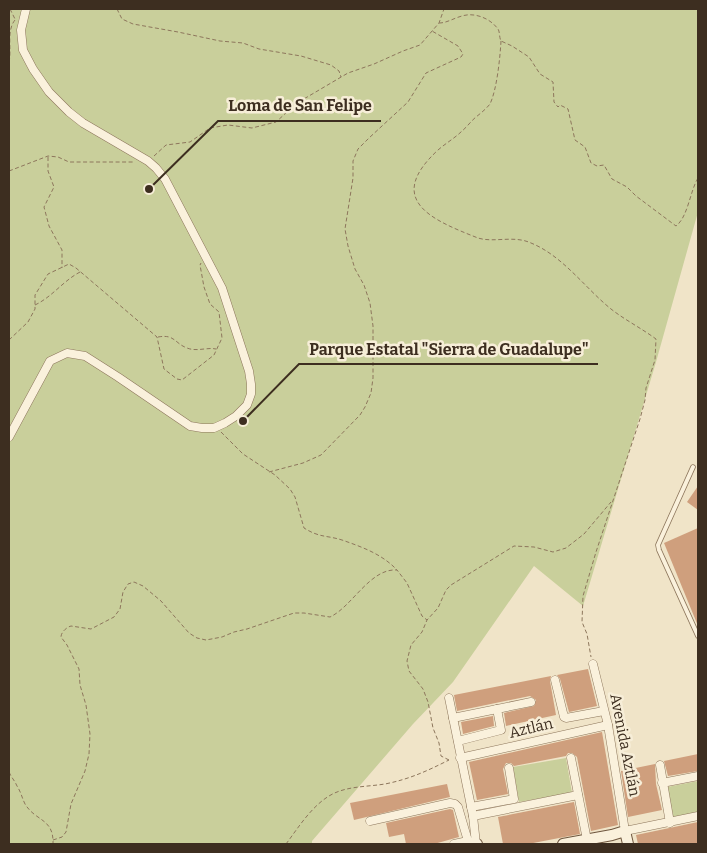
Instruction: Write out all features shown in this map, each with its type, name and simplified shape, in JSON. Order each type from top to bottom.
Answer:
[{"type":"street","points":[[9,437],[50,361],[67,353],[85,356],[190,426],[214,428],[225,424],[247,405],[252,384],[222,288],[166,179],[148,161],[83,123],[49,92],[23,50],[21,30],[26,9]]},
{"type":"street","name":"Avenida Aztlán","points":[[593,664],[608,725],[628,844]]},
{"type":"street","name":"Aztlán","points":[[554,680],[564,717],[604,711]]},
{"type":"street","points":[[449,698],[473,816],[472,843]]},
{"type":"street","name":"Aztlán","points":[[453,718],[531,702]]},
{"type":"street","name":"Aztlán","points":[[458,741],[501,730],[497,709]]},
{"type":"street","name":"Aztlán","points":[[460,758],[608,725]]},
{"type":"street","points":[[570,758],[587,840]]},
{"type":"street","points":[[660,765],[670,823]]},
{"type":"street","points":[[471,807],[514,799],[509,768]]},
{"type":"street","points":[[662,783],[698,776]]},
{"type":"street","points":[[473,816],[578,795]]},
{"type":"street","points":[[370,821],[450,803],[455,804],[458,807],[472,843]]},
{"type":"street","points":[[563,844],[587,840],[613,840],[625,831],[698,816]]},
{"type":"street","points":[[454,844],[472,843]]},
{"type":"lane","points":[[693,468],[658,545],[698,636]]},
{"type":"path","points":[[117,9],[122,20],[133,24],[220,41],[243,43],[301,56],[331,65],[339,71],[342,77]]},
{"type":"path","points":[[9,171],[48,156],[58,157],[69,162],[148,161],[166,145],[190,142],[210,128],[228,125],[252,128],[273,123],[296,102],[348,73],[420,45],[439,23],[444,9]]},
{"type":"path","points":[[439,23],[464,15],[477,15],[499,31],[501,41],[493,99],[463,131],[433,156],[416,181],[414,194],[419,206],[465,232],[484,240],[510,239],[530,242],[536,245],[552,255],[612,310],[656,339],[654,360],[646,388],[645,400],[583,596],[582,622],[593,664]]},
{"type":"path","points":[[9,62],[11,29],[16,20]]},
{"type":"path","points":[[269,472],[303,463],[321,455],[360,415],[370,396],[373,374],[372,313],[364,285],[355,269],[345,230],[346,213],[353,178],[353,161],[358,149],[408,102],[426,73],[461,57],[463,54],[458,46],[432,31]]},
{"type":"path","points":[[501,41],[529,57],[540,74],[553,82],[554,102],[558,107],[560,104],[568,109],[575,140],[585,147],[590,163],[596,166],[604,165],[612,179],[626,187],[676,226],[682,219],[692,189],[698,178]]},
{"type":"path","points":[[48,156],[48,171],[54,187],[44,207],[49,226],[62,250],[62,268]]},
{"type":"path","points":[[9,340],[28,322],[35,309],[35,295],[48,274],[69,264],[157,337],[164,369],[177,379],[182,380],[214,355],[222,338],[219,312],[210,304],[204,287],[200,265],[206,257]]},
{"type":"path","points":[[35,305],[53,293],[70,277],[80,272]]},
{"type":"path","points":[[157,337],[166,335],[172,337],[189,349],[216,349]]},
{"type":"path","points":[[214,428],[243,454],[275,475],[292,492],[304,528],[318,536],[363,547],[388,560],[406,583],[422,616],[427,620]]},
{"type":"path","points":[[449,760],[441,756],[427,698],[423,689],[409,671],[407,664],[412,645],[422,632],[427,620],[438,608],[443,595],[451,585],[514,546],[534,547],[553,552],[566,548],[584,534],[612,502]]},
{"type":"path","points":[[53,840],[62,837],[66,832],[72,804],[82,780],[89,754],[90,734],[86,705],[80,685],[79,669],[61,637],[61,634],[68,627],[78,626],[91,629],[112,619],[120,609],[126,586],[134,582],[156,596],[189,633],[200,639],[210,640],[294,614],[304,613],[330,618],[343,609],[352,598],[378,575],[387,570],[396,570]]},
{"type":"path","points":[[286,844],[318,804],[330,796],[343,790],[386,784],[417,776],[449,760],[460,758]]},
{"type":"path","points":[[9,772],[29,810],[45,821],[50,828],[53,844]]},
{"type":"green space","points":[[9,9],[698,9],[698,212],[656,362],[583,606],[534,566],[453,682],[413,724],[312,841],[312,844],[9,844]]},
{"type":"green space","points":[[566,758],[572,793],[519,802],[513,767]]},
{"type":"green space","points":[[698,781],[698,812],[671,819],[667,787]]},
{"type":"building","points":[[698,486],[698,510],[687,502]]},
{"type":"building","points":[[698,528],[698,626],[664,543]]},
{"type":"building","points":[[588,669],[597,706],[569,712],[560,679],[557,675]]},
{"type":"building","points":[[551,676],[550,681],[556,715],[506,726],[504,713],[534,706],[536,700],[530,696],[457,711],[454,695]]},
{"type":"building","points":[[493,716],[494,726],[463,734],[461,722]]},
{"type":"building","points":[[602,732],[618,825],[591,831],[577,757],[572,753],[568,753],[566,756],[514,766],[511,763],[506,763],[503,769],[508,794],[477,800],[469,762]]},
{"type":"building","points":[[698,754],[698,771],[668,776],[664,761]]},
{"type":"building","points":[[655,764],[656,784],[662,810],[628,817],[621,771]]},
{"type":"building","points":[[447,784],[450,797],[354,820],[350,803]]},
{"type":"building","points":[[574,802],[580,834],[528,844],[503,844],[498,817]]},
{"type":"building","points":[[450,809],[453,810],[459,837],[434,844],[406,844],[404,834],[389,837],[386,823]]},
{"type":"building","points":[[698,822],[698,844],[638,844],[636,835]]},
{"type":"place","name":"Loma de San Felipe","points":[[149,189]]},
{"type":"place","name":"Parque Estatal \"Sierra de Guadalupe\"","points":[[243,421]]}]
